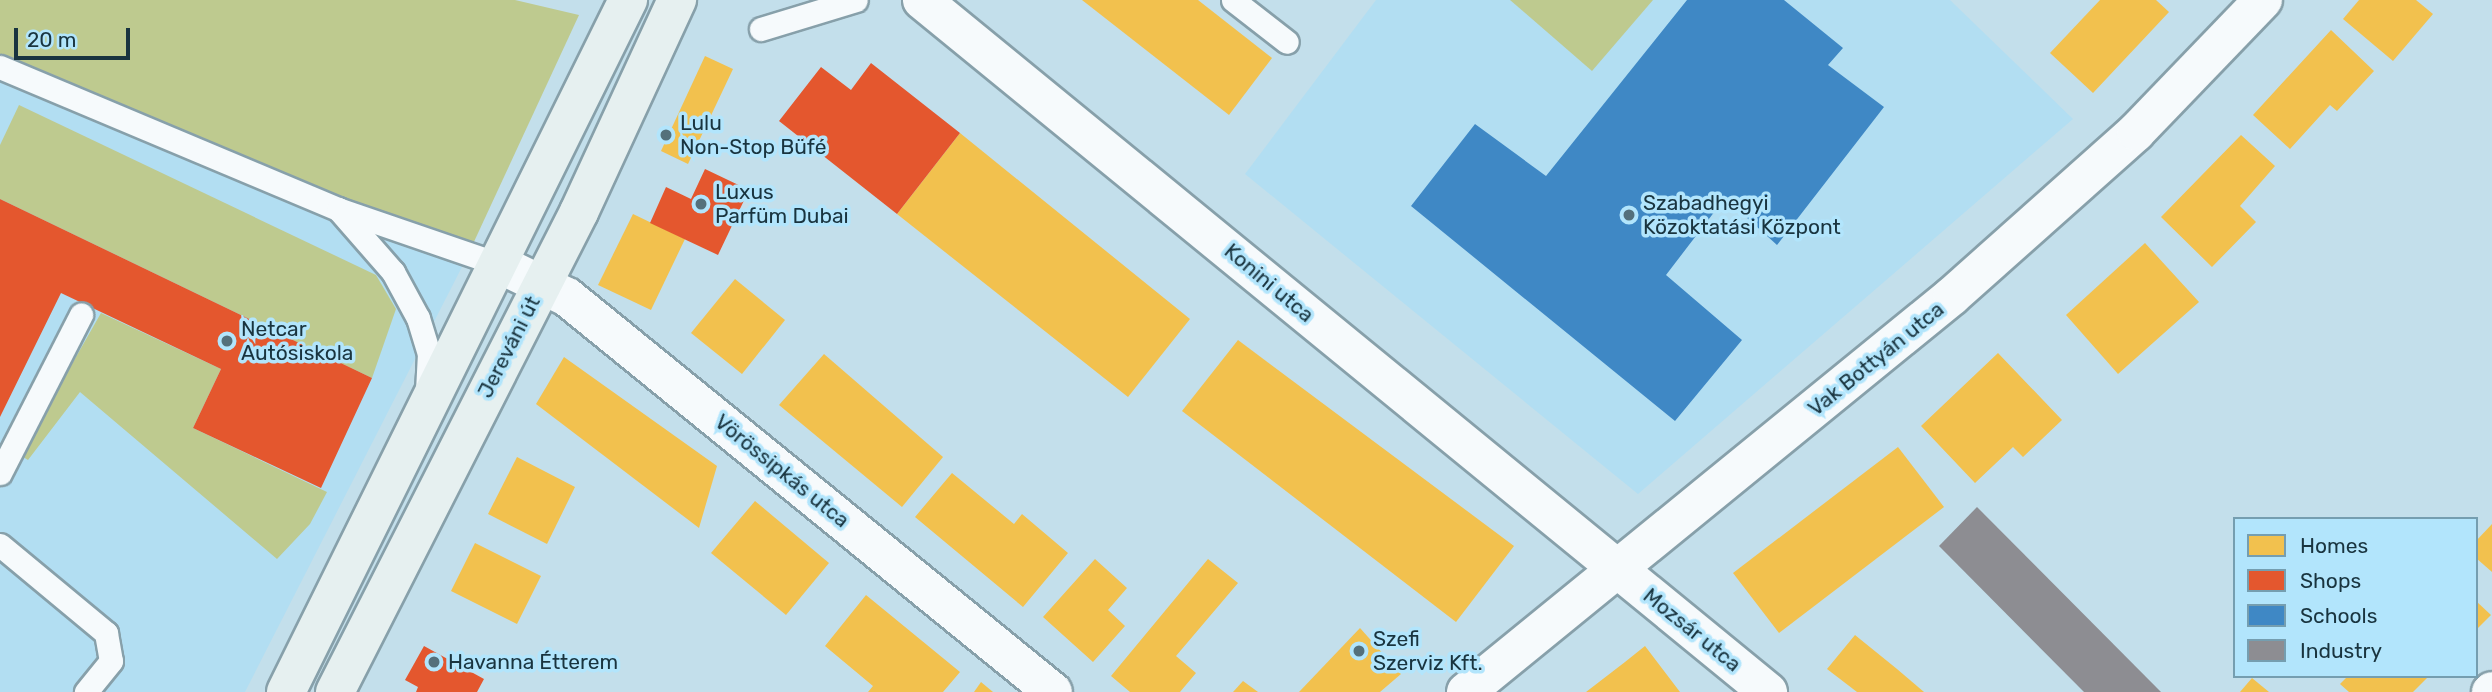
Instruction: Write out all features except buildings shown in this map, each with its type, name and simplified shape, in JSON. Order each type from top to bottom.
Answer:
[{"type":"street","name":"Jereváni út","points":[[286,692],[501,265],[628,0]]},
{"type":"street","name":"Jereváni út","points":[[335,692],[542,283],[677,0]]},
{"type":"street","name":"Konini utca","points":[[922,0],[1615,568]]},
{"type":"street","name":"Vak Bottyán utca","points":[[1466,692],[1952,296],[2136,132],[2263,0]]},
{"type":"street","name":"Vörössipkás utca","points":[[501,265],[567,296],[1053,692]]},
{"type":"street","name":"Mozsár utca","points":[[1615,568],[1768,692]]},
{"type":"lane","points":[[761,29],[856,0]]},
{"type":"lane","points":[[1233,0],[1287,42]]},
{"type":"lane","name":"Jereváni út","points":[[1,71],[338,209],[501,265]]},
{"type":"lane","name":"Jereváni út","points":[[338,209],[393,272],[418,318],[429,353],[426,415]]},
{"type":"lane","points":[[0,473],[81,315]]},
{"type":"lane","points":[[0,545],[106,633],[111,661],[86,692]]},
{"type":"shaded area","name":"Szabadhegyi Közoktatási Központ","points":[[1376,0],[1950,0],[2073,119],[1638,494],[1245,174]]},
{"type":"shaded area","points":[[0,67],[466,259],[245,692],[0,692]]},
{"type":"green space","points":[[0,0],[515,0],[579,15],[466,259],[0,67]]},
{"type":"green space","points":[[1510,0],[1653,0],[1592,71]]},
{"type":"green space","points":[[19,105],[376,275],[396,309],[372,378],[0,199],[0,145]]},
{"type":"green space","points":[[101,313],[221,369],[193,428],[327,492],[310,524],[277,559],[80,392],[28,460],[20,455]]},
{"type":"place","name":"Lulu Non-Stop Büfé","points":[[666,135]]},
{"type":"place","name":"Luxus Parfüm Dubai","points":[[701,204]]},
{"type":"place","name":"Szabadhegyi Közoktatási Központ","points":[[1629,215]]},
{"type":"place","name":"Netcar Autósiskola","points":[[227,341]]},
{"type":"place","name":"Szefi Szerviz Kft.","points":[[1359,651]]},
{"type":"place","name":"Havanna Étterem","points":[[434,662]]}]
